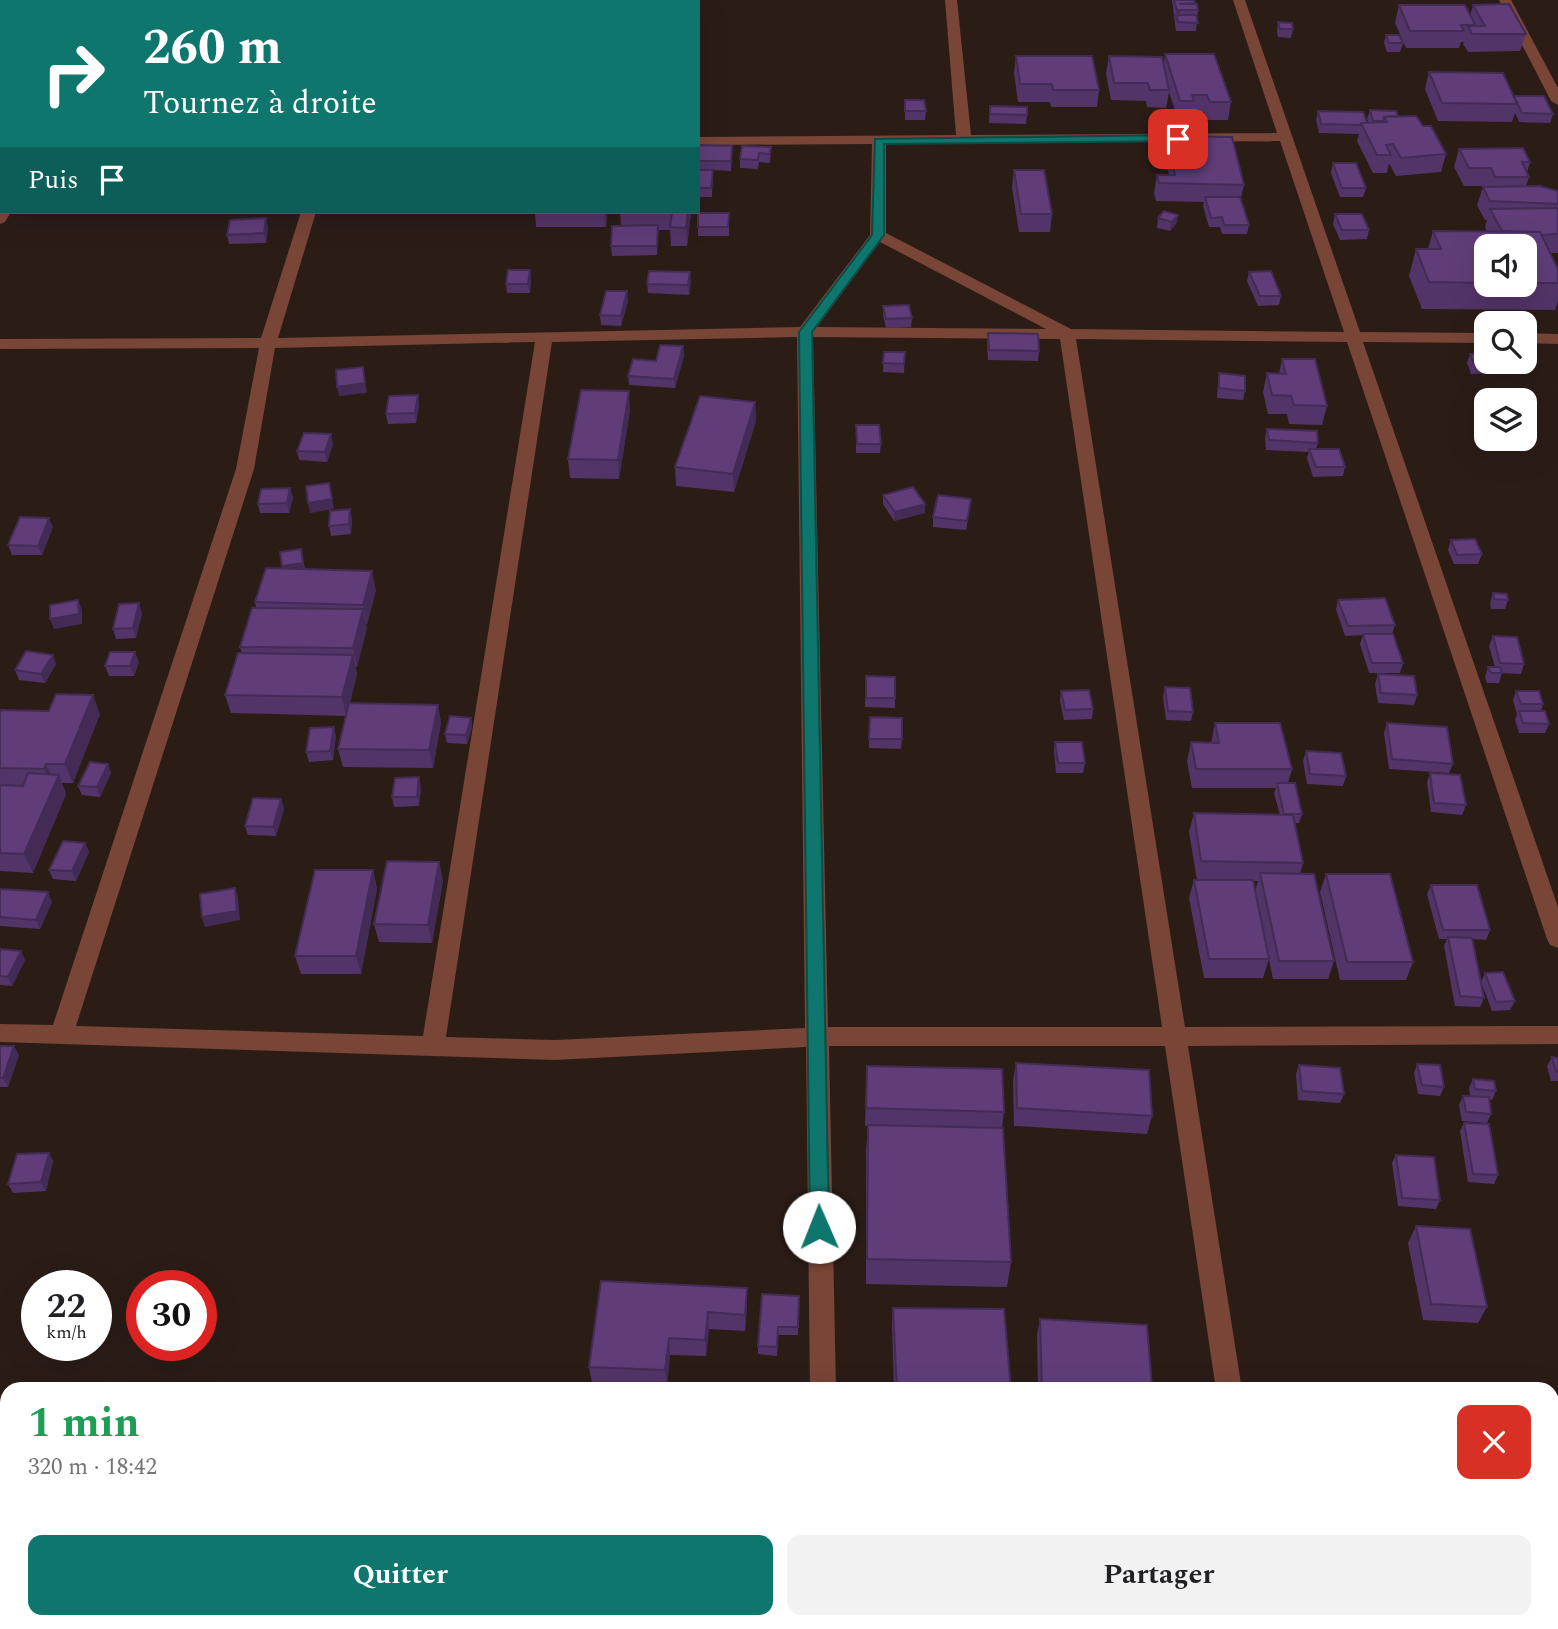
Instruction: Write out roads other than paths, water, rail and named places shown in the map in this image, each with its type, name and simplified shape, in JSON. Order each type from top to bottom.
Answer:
[{"type":"street","points":[[951,0],[964,141]]},
{"type":"street","points":[[1239,0],[1558,939]]},
{"type":"street","points":[[1505,0],[1558,101]]},
{"type":"street","points":[[700,141],[1285,137]]},
{"type":"street","points":[[823,1382],[805,332],[878,235],[878,141]]},
{"type":"street","points":[[61,1035],[245,470],[268,343],[307,214]]},
{"type":"street","points":[[878,235],[1067,334]]},
{"type":"street","points":[[0,344],[268,343],[805,332],[1474,338]]},
{"type":"street","points":[[1067,334],[1228,1382]]},
{"type":"street","points":[[433,1046],[544,338]]},
{"type":"street","points":[[1537,338],[1558,339]]},
{"type":"street","points":[[0,1033],[555,1050],[815,1037],[1558,1035]]}]
